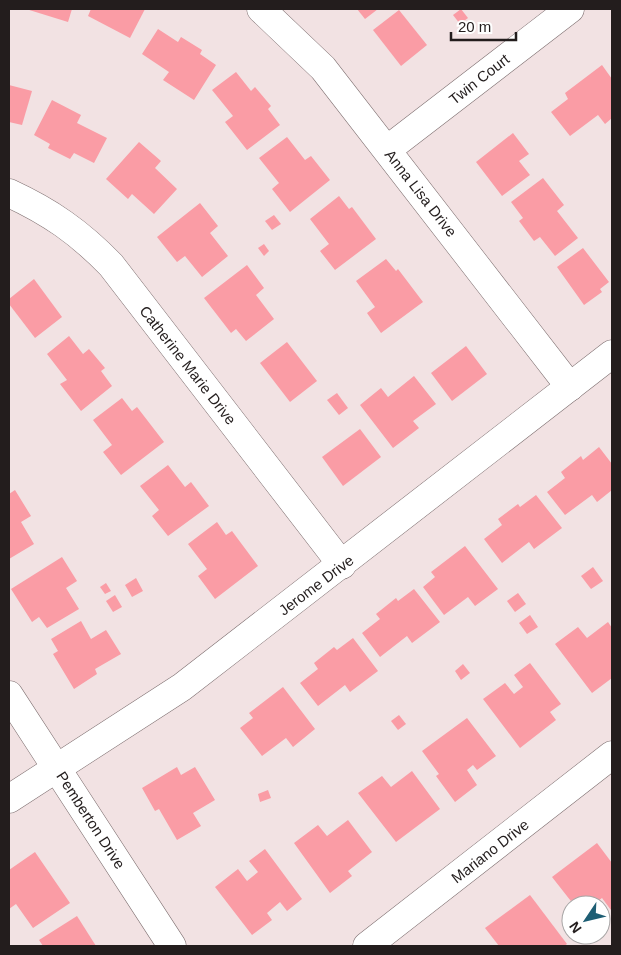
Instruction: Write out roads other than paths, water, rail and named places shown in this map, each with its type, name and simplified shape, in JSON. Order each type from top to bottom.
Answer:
[{"type":"street","name":"Anna Lisa Drive","points":[[262,9],[323,68],[388,149],[570,387]]},
{"type":"street","name":"Twin Court","points":[[388,149],[570,9]]},
{"type":"street","name":"Catherine Marie Drive","points":[[9,193],[65,223],[91,244],[111,265],[342,565]]},
{"type":"street","name":"Jerome Drive","points":[[9,799],[182,687],[342,565],[612,354]]},
{"type":"street","name":"Pemberton Drive","points":[[9,694],[172,946]]},
{"type":"street","name":"Mariano Drive","points":[[367,946],[612,755]]}]
